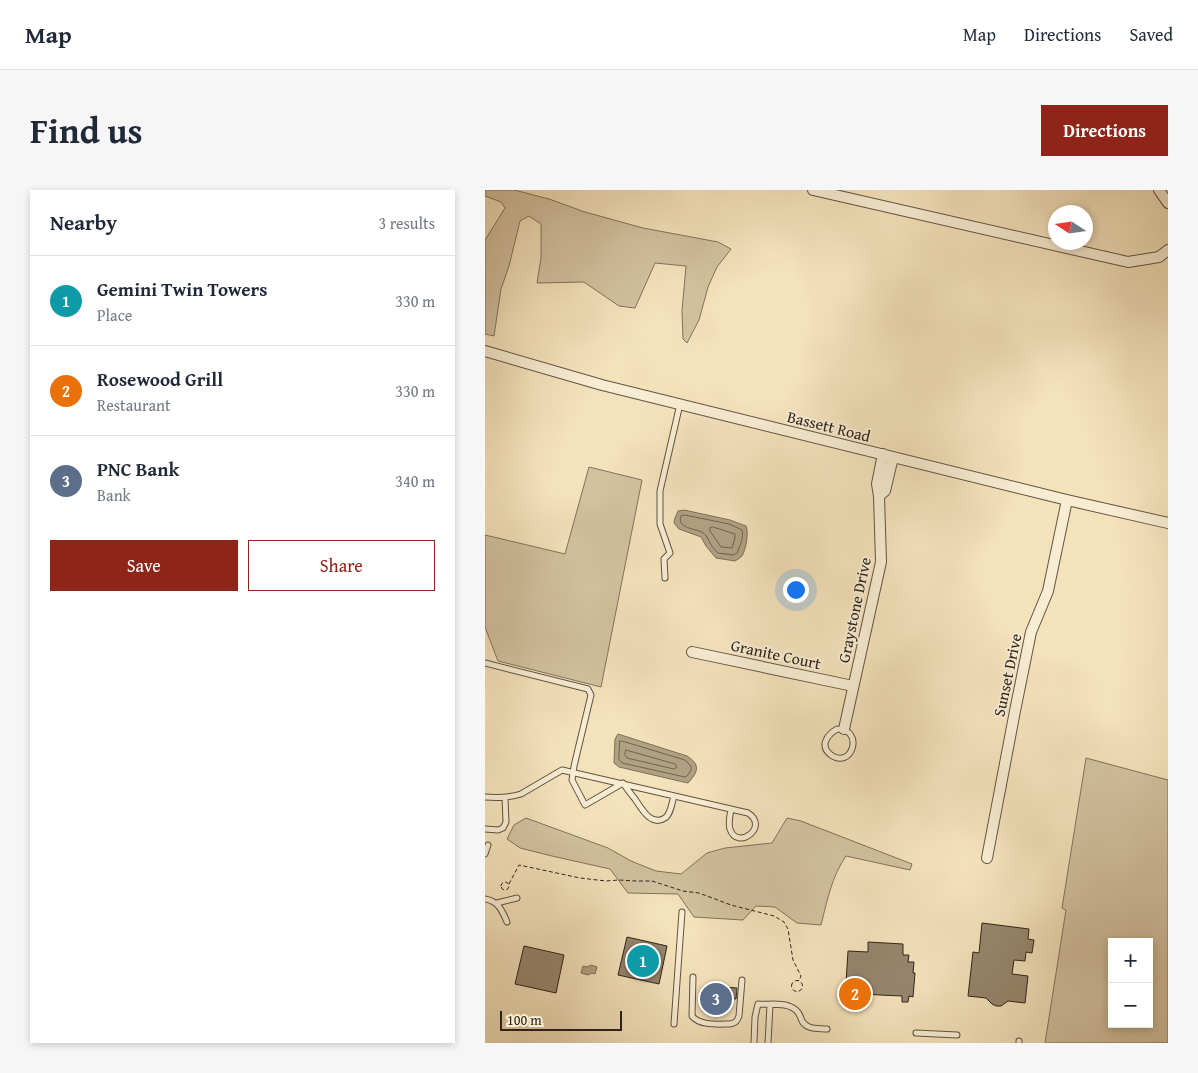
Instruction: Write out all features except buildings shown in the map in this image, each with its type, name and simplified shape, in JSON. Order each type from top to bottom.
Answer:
[{"type":"street","points":[[813,190],[1128,262],[1159,257],[1168,250]]},
{"type":"street","points":[[1159,190],[1168,203]]},
{"type":"street","name":"Bassett Road","points":[[485,351],[680,404],[1067,500],[1168,523]]},
{"type":"street","name":"Graystone Drive","points":[[844,729],[881,562],[879,496],[885,491],[888,456]]},
{"type":"street","name":"Sunset Drive","points":[[987,858],[1031,632],[1048,591],[1067,500]]},
{"type":"street","name":"Granite Court","points":[[692,652],[853,686]]},
{"type":"lane","points":[[665,578],[664,559],[670,553],[660,524],[660,491],[680,404]]},
{"type":"lane","points":[[485,663],[588,689],[591,695],[572,780],[585,805],[623,783]]},
{"type":"lane","points":[[837,729],[844,729],[853,740],[852,750],[849,755],[842,758],[835,757],[828,753],[825,745],[827,738],[837,729]]},
{"type":"lane","points":[[485,797],[505,798],[521,794],[562,770],[623,783],[748,813],[752,815],[755,821],[755,828],[749,837],[737,837],[730,830],[729,819],[731,809]]},
{"type":"lane","points":[[623,783],[643,812],[653,819],[665,818],[669,813],[674,796]]},
{"type":"lane","points":[[485,829],[498,830],[503,828],[506,822],[505,798]]},
{"type":"lane","points":[[485,854],[488,845]]},
{"type":"lane","points":[[497,903],[517,898]]},
{"type":"lane","points":[[485,899],[497,903],[507,922]]},
{"type":"lane","points":[[674,1024],[682,912]]},
{"type":"lane","points":[[693,977],[691,1012],[696,1021],[703,1023],[734,1024],[737,1021],[742,980]]},
{"type":"lane","points":[[754,1043],[755,1016],[758,1004],[786,1005],[794,1008],[800,1014],[803,1023],[808,1027],[827,1029]]},
{"type":"lane","points":[[768,1043],[770,1005]]},
{"type":"lane","points":[[917,1032],[957,1035]]},
{"type":"path","points":[[509,884],[519,866],[606,882],[619,880],[653,881],[774,916],[784,922],[787,929],[793,960],[801,976],[799,981]]},
{"type":"path","points":[[794,981],[799,981],[803,985],[802,989],[794,991],[792,984],[794,981]]},
{"type":"shaded area","points":[[485,190],[514,190],[643,228],[718,242],[731,249],[717,267],[708,287],[699,320],[687,343],[683,339],[682,311],[686,266],[655,263],[635,308],[619,306],[584,282],[537,283],[541,258],[541,224],[529,216],[520,221],[509,266],[501,289],[494,336],[485,334],[485,240],[505,208],[501,202],[485,196]]},
{"type":"shaded area","points":[[589,467],[642,480],[601,687],[498,661],[485,627],[485,535],[565,554]]},
{"type":"shaded area","points":[[1086,758],[1168,780],[1168,1043],[1045,1043],[1066,910],[1062,908]]},
{"type":"shaded area","points":[[526,818],[608,848],[631,861],[656,871],[681,874],[707,853],[725,848],[772,843],[787,818],[801,821],[912,864],[910,870],[846,856],[834,880],[821,925],[797,923],[775,907],[756,906],[743,920],[694,917],[678,894],[628,893],[610,869],[520,848],[507,839],[514,825]]},
{"type":"water","points":[[684,510],[730,520],[746,526],[747,541],[742,556],[735,561],[716,558],[701,537],[679,529],[674,523],[675,518],[678,511]]},
{"type":"water","points":[[618,734],[687,756],[694,762],[697,769],[696,772],[688,783],[619,767],[614,763],[615,739]]},
{"type":"water","points":[[591,965],[597,967],[595,974],[581,973],[583,966]]},
{"type":"place","name":"Gemini Twin Towers","points":[[643,961]]},
{"type":"place","name":"Rosewood Grill","points":[[855,994]]},
{"type":"place","name":"PNC Bank","points":[[716,999]]}]
